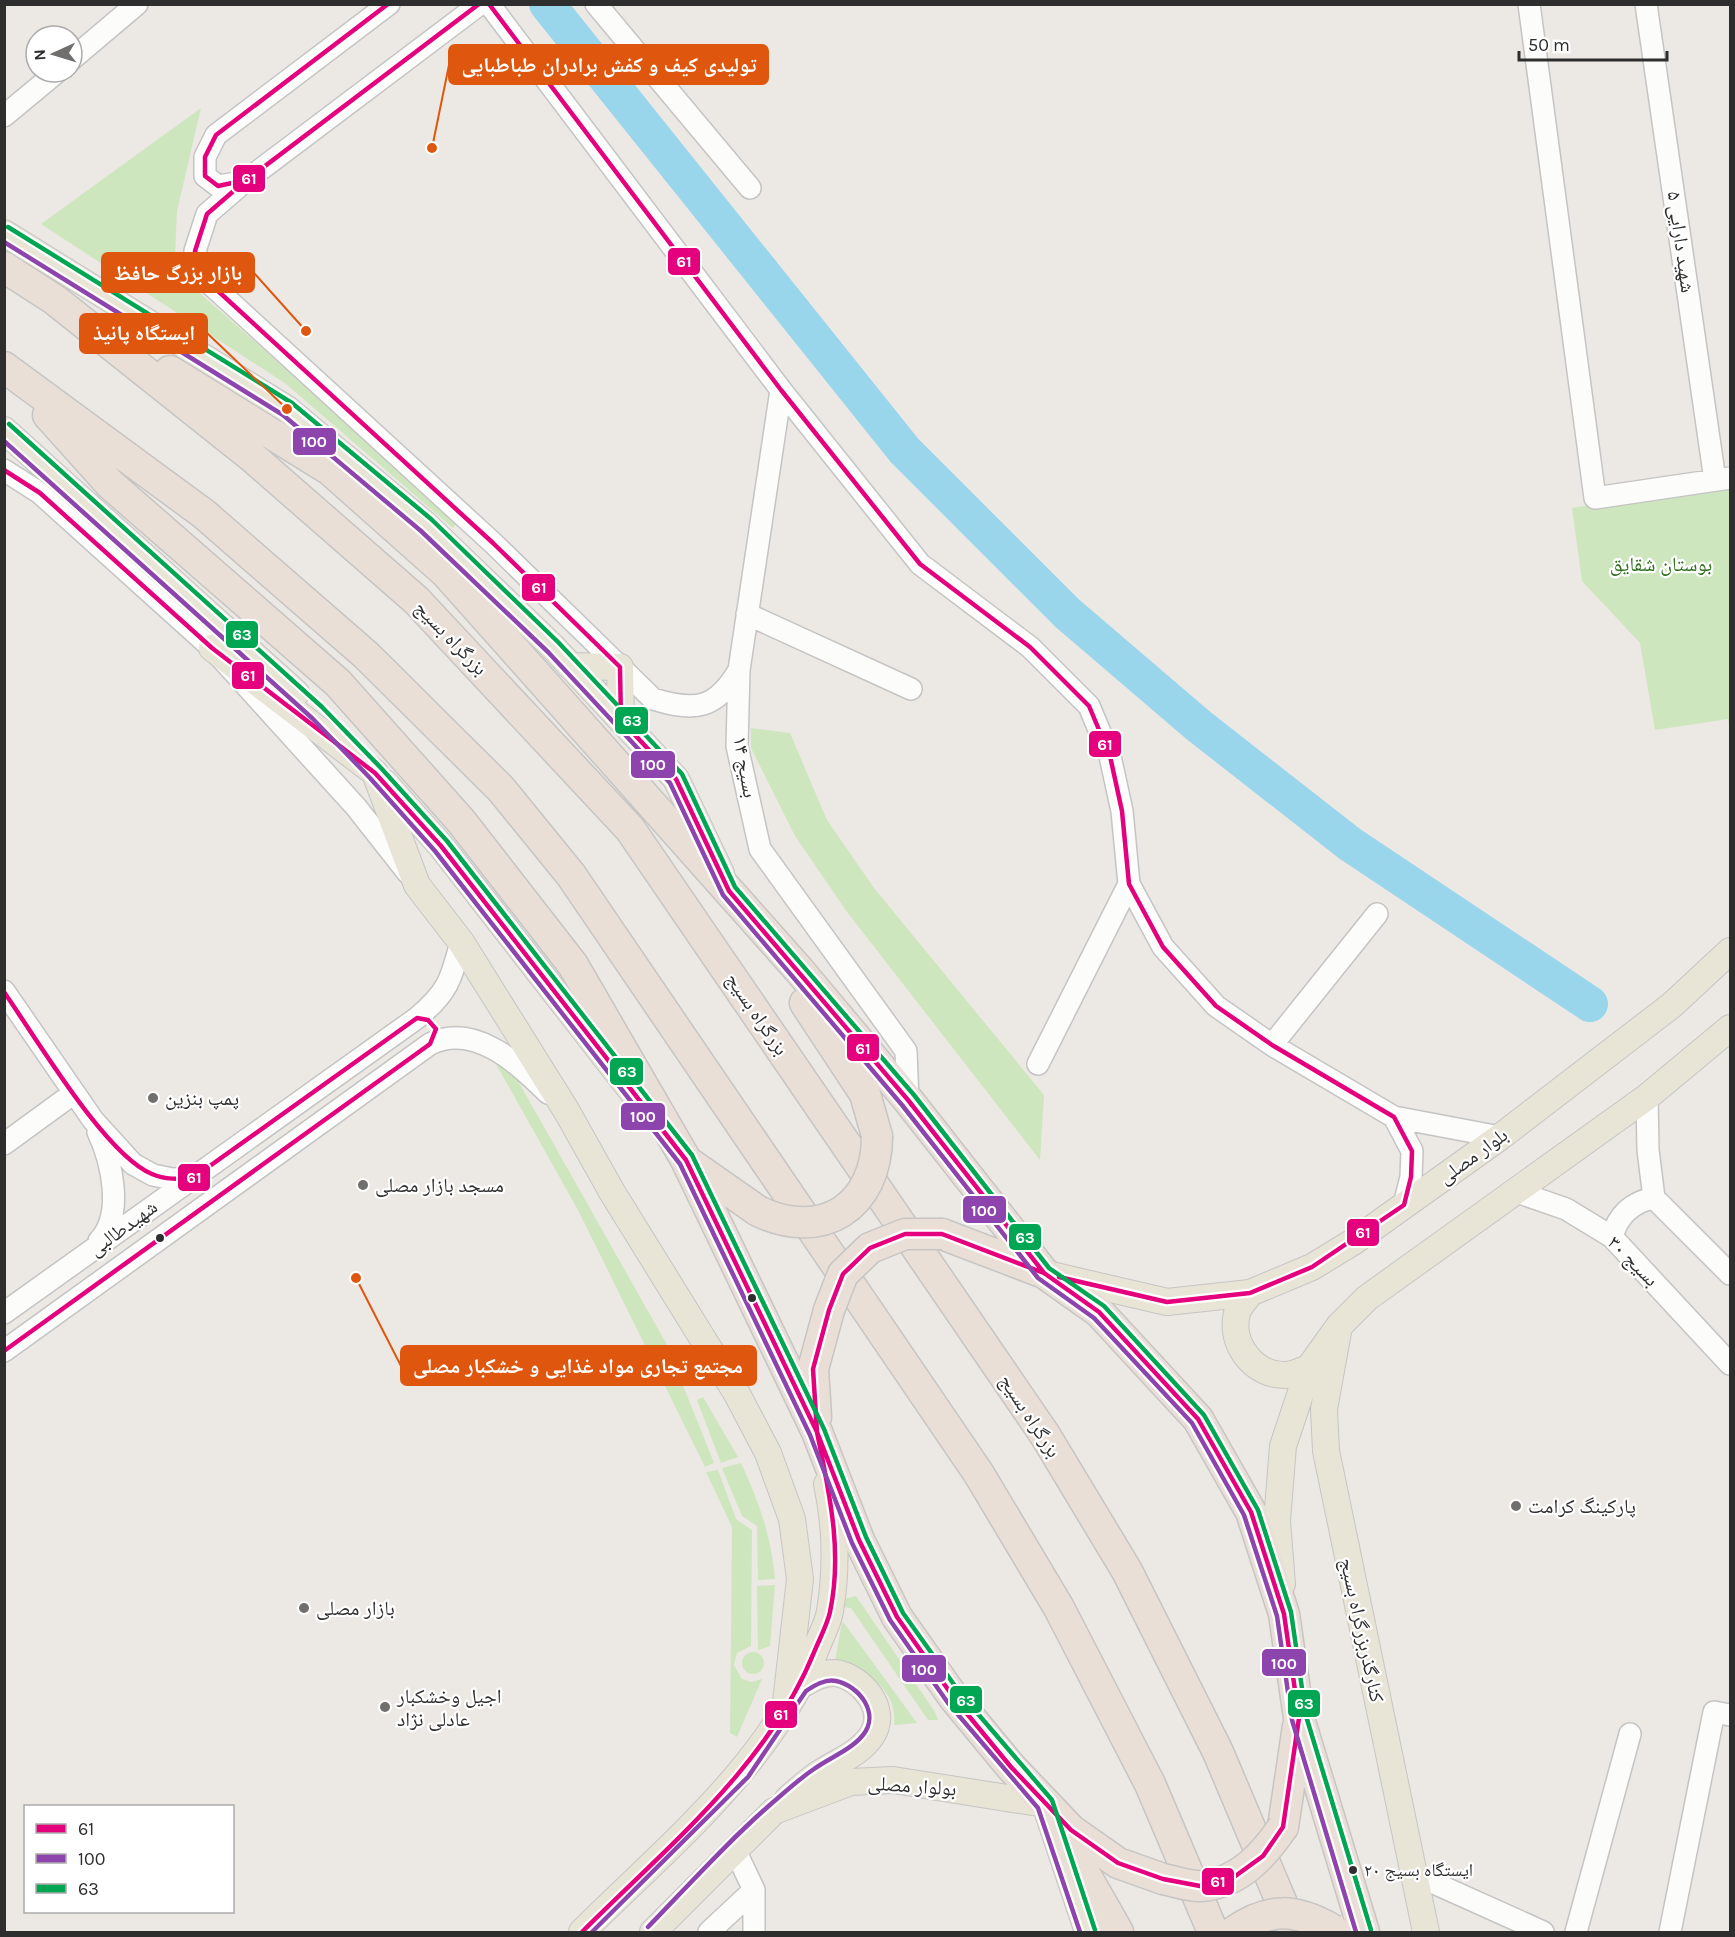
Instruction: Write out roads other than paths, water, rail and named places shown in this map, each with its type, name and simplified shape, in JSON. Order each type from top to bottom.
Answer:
[{"type":"highway","name":"بزرگراه بسیج","points":[[4,267],[55,300],[251,456],[416,600],[630,829],[1045,1435],[1121,1561],[1218,1752],[1294,1932]]},
{"type":"highway","points":[[55,300],[330,470],[446,573],[799,970],[908,1100],[1044,1273]]},
{"type":"highway","points":[[5,368],[110,484],[338,683],[461,821],[573,965],[686,1160],[817,1432],[859,1540],[897,1617],[954,1698],[1045,1804],[1071,1830],[1118,1863],[1163,1879],[1200,1886],[1234,1877],[1263,1856],[1283,1827],[1299,1718]]},
{"type":"highway","points":[[5,368],[204,514],[366,655],[501,789],[571,874],[979,1474],[1059,1608],[1145,1774],[1213,1932]]},
{"type":"highway","points":[[686,1160],[758,1211],[778,1221],[800,1224],[822,1222],[842,1212],[859,1198],[871,1180],[877,1158],[876,1136],[865,1094],[805,1002],[799,970]]},
{"type":"highway","points":[[817,1432],[813,1369],[843,1274],[870,1248],[905,1234],[942,1234],[1044,1273],[1099,1312],[1198,1419],[1251,1512],[1284,1614],[1299,1718],[1364,1932]]},
{"type":"highway","points":[[1045,1804],[1118,1932]]},
{"type":"highway","points":[[1233,1932],[1250,1920],[1271,1914],[1293,1913],[1314,1918],[1334,1931]]},
{"type":"main road","points":[[4,233],[287,409],[426,525],[570,666],[676,779],[729,891]]},
{"type":"main road","points":[[4,430],[317,712],[375,773],[441,846],[686,1160]]},
{"type":"main road","points":[[212,648],[375,773],[417,885],[461,942],[566,1110],[612,1192],[737,1394],[768,1453],[792,1520],[800,1579],[785,1711]]},
{"type":"main road","points":[[570,666],[620,668],[621,720]]},
{"type":"main road","name":"بلوار مصلی","points":[[1044,1273],[1167,1302],[1250,1293],[1312,1267],[1500,1137],[1672,1005],[1731,951]]},
{"type":"main road","points":[[1284,1614],[1277,1521],[1282,1446],[1309,1368],[1339,1326],[1367,1298],[1647,1097],[1731,1028]]},
{"type":"main road","points":[[1250,1293],[1238,1312],[1236,1336],[1246,1357],[1264,1371],[1287,1375],[1309,1368]]},
{"type":"main road","name":"کنارگذربزرگراه بسیج","points":[[1339,1326],[1324,1409],[1326,1451],[1425,1932]]},
{"type":"main road","points":[[582,1932],[742,1772],[801,1685],[830,1613],[836,1554],[834,1516],[817,1432]]},
{"type":"main road","points":[[774,1811],[816,1776],[863,1747],[874,1732],[876,1713],[874,1704],[871,1696],[858,1682],[835,1673],[816,1676],[801,1685]]},
{"type":"main road","name":"بولوار مصلی","points":[[653,1932],[774,1811],[851,1782],[893,1780],[1045,1804]]},
{"type":"main road","points":[[1045,1804],[1088,1932]]},
{"type":"street","points":[[84,49],[137,4]]},
{"type":"street","points":[[244,182],[218,186],[205,176],[205,157],[216,135],[389,4]]},
{"type":"street","points":[[480,4],[244,182],[207,214],[195,251],[206,280],[493,543],[653,699],[679,707],[709,703],[726,692],[739,670]]},
{"type":"street","points":[[489,4],[781,390],[920,564],[1030,647],[1089,706],[1112,767],[1122,811],[1130,884],[1170,956],[1216,1006],[1272,1045],[1394,1117],[1500,1137]]},
{"type":"street","points":[[596,4],[750,188]]},
{"type":"street","points":[[1529,4],[1595,498],[1723,479]]},
{"type":"street","name":"شهید دارایی ۵","points":[[1646,4],[1723,479]]},
{"type":"street","points":[[4,116],[43,84]]},
{"type":"street","name":"بسیج ۱۴","points":[[781,390],[739,670],[737,746],[760,849],[906,1051],[908,1100]]},
{"type":"street","points":[[4,470],[40,493],[212,648],[356,807],[417,885]]},
{"type":"street","points":[[747,614],[911,689]]},
{"type":"street","points":[[1038,1064],[1130,884]]},
{"type":"street","points":[[1272,1045],[1377,914]]},
{"type":"street","name":"شهیدطالبی","points":[[4,1313],[417,1018],[437,1001],[452,979],[461,942]]},
{"type":"street","points":[[4,991],[93,1120],[133,1164],[153,1175],[172,1179],[193,1178]]},
{"type":"street","points":[[417,1018],[434,1021],[437,1029],[436,1037],[430,1044]]},
{"type":"street","points":[[430,1044],[443,1038],[461,1036],[480,1042],[516,1062],[566,1110]]},
{"type":"street","name":"شهیدطالبی","points":[[4,1351],[430,1044]]},
{"type":"street","points":[[4,1144],[74,1093]]},
{"type":"street","points":[[1647,1097],[1648,1150],[1654,1198],[1731,1274]]},
{"type":"street","points":[[1394,1117],[1412,1151],[1411,1177],[1404,1205]]},
{"type":"street","points":[[89,1252],[108,1232],[113,1212],[105,1147],[93,1120]]},
{"type":"street","name":"بسیج ۳۰","points":[[1514,1191],[1566,1209],[1612,1237],[1731,1364]]},
{"type":"street","points":[[1612,1237],[1621,1216],[1629,1208],[1654,1198]]},
{"type":"street","points":[[37,1290],[57,1313]]},
{"type":"street","points":[[1670,1932],[1714,1712],[1731,1715]]},
{"type":"street","points":[[1575,1932],[1630,1734]]},
{"type":"street","points":[[735,1850],[754,1890],[754,1932]]},
{"type":"street","points":[[1414,1874],[1543,1932]]},
{"type":"street","points":[[709,1932],[754,1890]]},
{"type":"waterway","points":[[547,4],[905,451],[1067,613],[1199,726],[1350,844],[1590,1004]]},
{"type":"place","name":"تولیدی کیف و کفش برادران طباطبایی","points":[[432,148]]},
{"type":"place","name":"بازار بزرگ حافظ","points":[[306,331]]},
{"type":"place","name":"ایستگاه پانیذ","points":[[287,409]]},
{"type":"place","name":"پمپ بنزین","points":[[153,1098]]},
{"type":"place","name":"مسجد بازار مصلی","points":[[363,1185]]},
{"type":"place","name":"مجتمع تجاری مواد غذایی و خشکبار مصلی","points":[[356,1278]]},
{"type":"place","name":"پارکینگ کرامت","points":[[1516,1506]]},
{"type":"place","name":"بازار مصلى","points":[[304,1608]]},
{"type":"place","name":"اجیل وخشکبار عادلی نژاد","points":[[385,1707]]},
{"type":"place","name":"ایستگاه بسیج ۲۰","points":[[1353,1870]]},
{"type":"park label","name":"بوستان شقایق","points":[[1661,564]]}]
